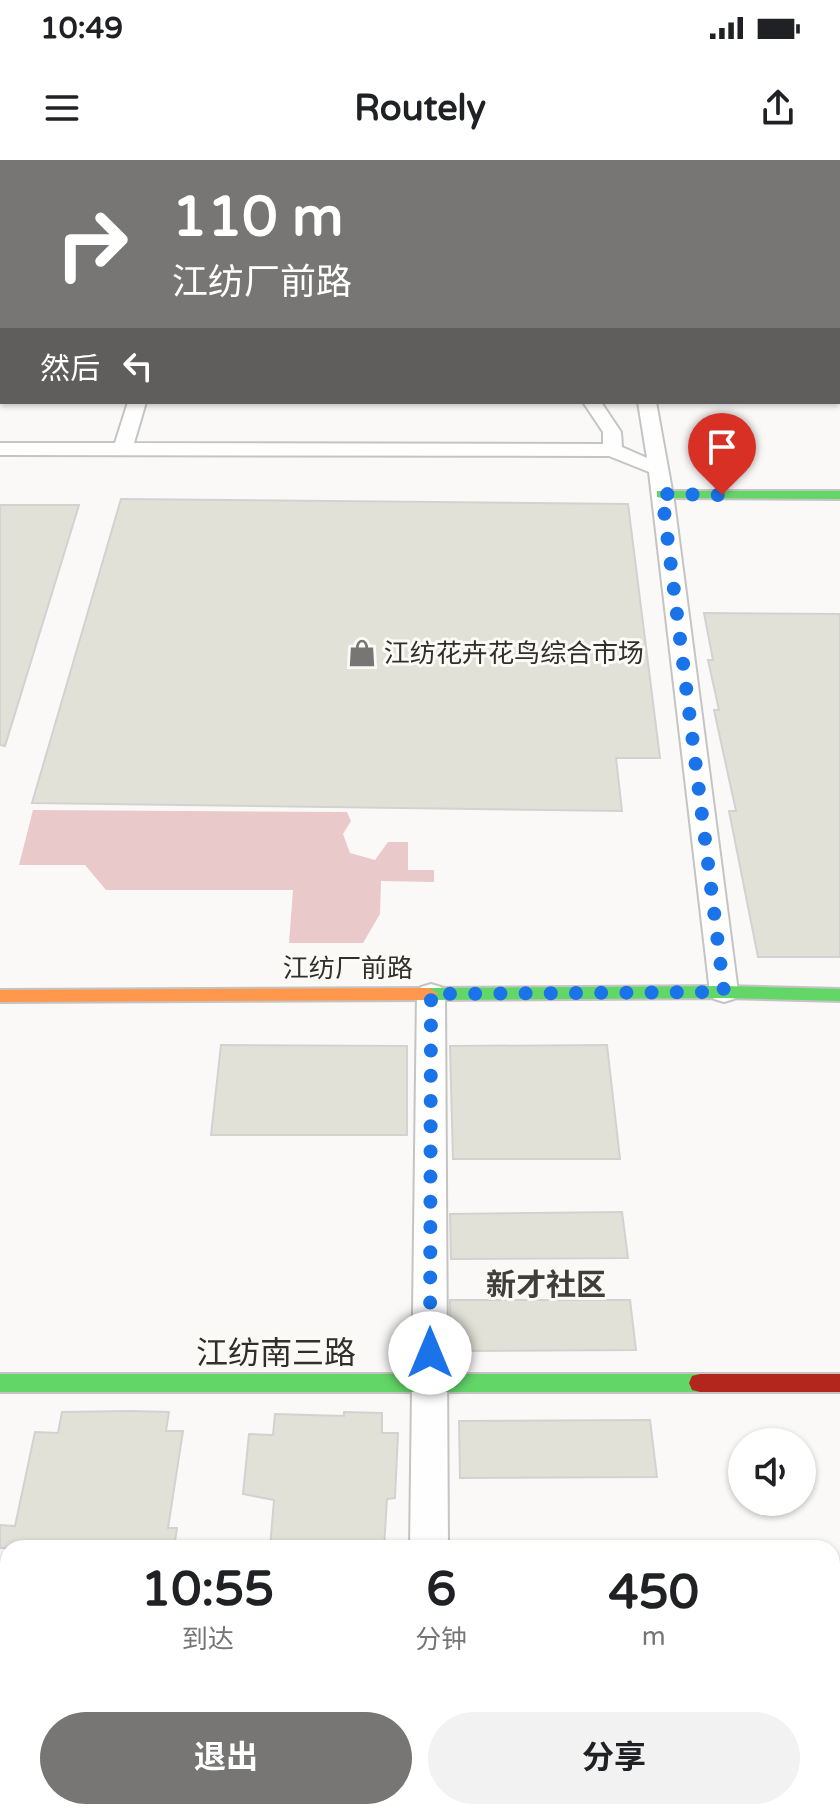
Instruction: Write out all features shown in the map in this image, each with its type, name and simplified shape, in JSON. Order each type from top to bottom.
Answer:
[{"type":"main road","points":[[663,497],[840,495]]},
{"type":"main road","points":[[663,497],[840,501]]},
{"type":"main road","name":"江纺厂前路","points":[[0,996],[724,992],[840,995]]},
{"type":"main road","name":"江纺南三路","points":[[0,1383],[840,1383]]},
{"type":"street","points":[[123,449],[136,404]]},
{"type":"street","points":[[593,404],[612,432],[612,450]]},
{"type":"street","points":[[647,404],[663,497],[724,992]]},
{"type":"street","points":[[0,449],[612,450],[658,469]]},
{"type":"street","points":[[429,1540],[431,994]]},
{"type":"shaded area","points":[[33,810],[347,812],[351,821],[343,834],[350,853],[375,860],[388,842],[408,842],[408,870],[434,870],[434,882],[381,881],[380,914],[363,943],[289,943],[293,890],[106,890],[85,865],[19,865]]},
{"type":"building","name":"江纺花卉花鸟综合市场","points":[[121,499],[628,504],[660,758],[616,758],[622,811],[32,803]]},
{"type":"building","points":[[0,505],[79,505],[5,746],[0,745]]},
{"type":"building","points":[[704,613],[840,614],[840,957],[758,957],[729,811],[736,811],[714,710],[719,710],[708,660],[713,660]]},
{"type":"building","points":[[221,1045],[407,1046],[407,1135],[211,1135]]},
{"type":"building","points":[[607,1045],[620,1159],[453,1159],[450,1046]]},
{"type":"building","points":[[622,1212],[628,1258],[451,1259],[450,1214]]},
{"type":"building","points":[[450,1300],[630,1300],[636,1350],[451,1351]]},
{"type":"building","points":[[62,1412],[169,1412],[166,1431],[183,1431],[168,1528],[177,1528],[175,1540],[0,1540],[0,1525],[15,1526],[35,1432],[58,1433]]},
{"type":"building","points":[[344,1412],[382,1413],[382,1433],[398,1433],[395,1498],[387,1499],[384,1540],[271,1540],[274,1500],[243,1494],[249,1434],[273,1435],[275,1414],[344,1416]]},
{"type":"building","points":[[650,1420],[657,1477],[460,1478],[459,1421]]},
{"type":"traffic: fast","points":[[662,494],[840,495]]},
{"type":"traffic: fast","points":[[429,994],[724,992],[840,995]]},
{"type":"traffic: fast","points":[[0,1383],[700,1383]]},
{"type":"traffic: slow","points":[[0,996],[429,994]]},
{"type":"traffic: jam","points":[[700,1383],[840,1383]]},
{"type":"place","name":"江纺花卉花鸟综合市场","points":[[362,653]]},
{"type":"district","name":"新才社区","points":[[546,1285]]},
{"type":"route","points":[[430,1353],[431,994],[724,992],[662,494],[722,495]]}]
